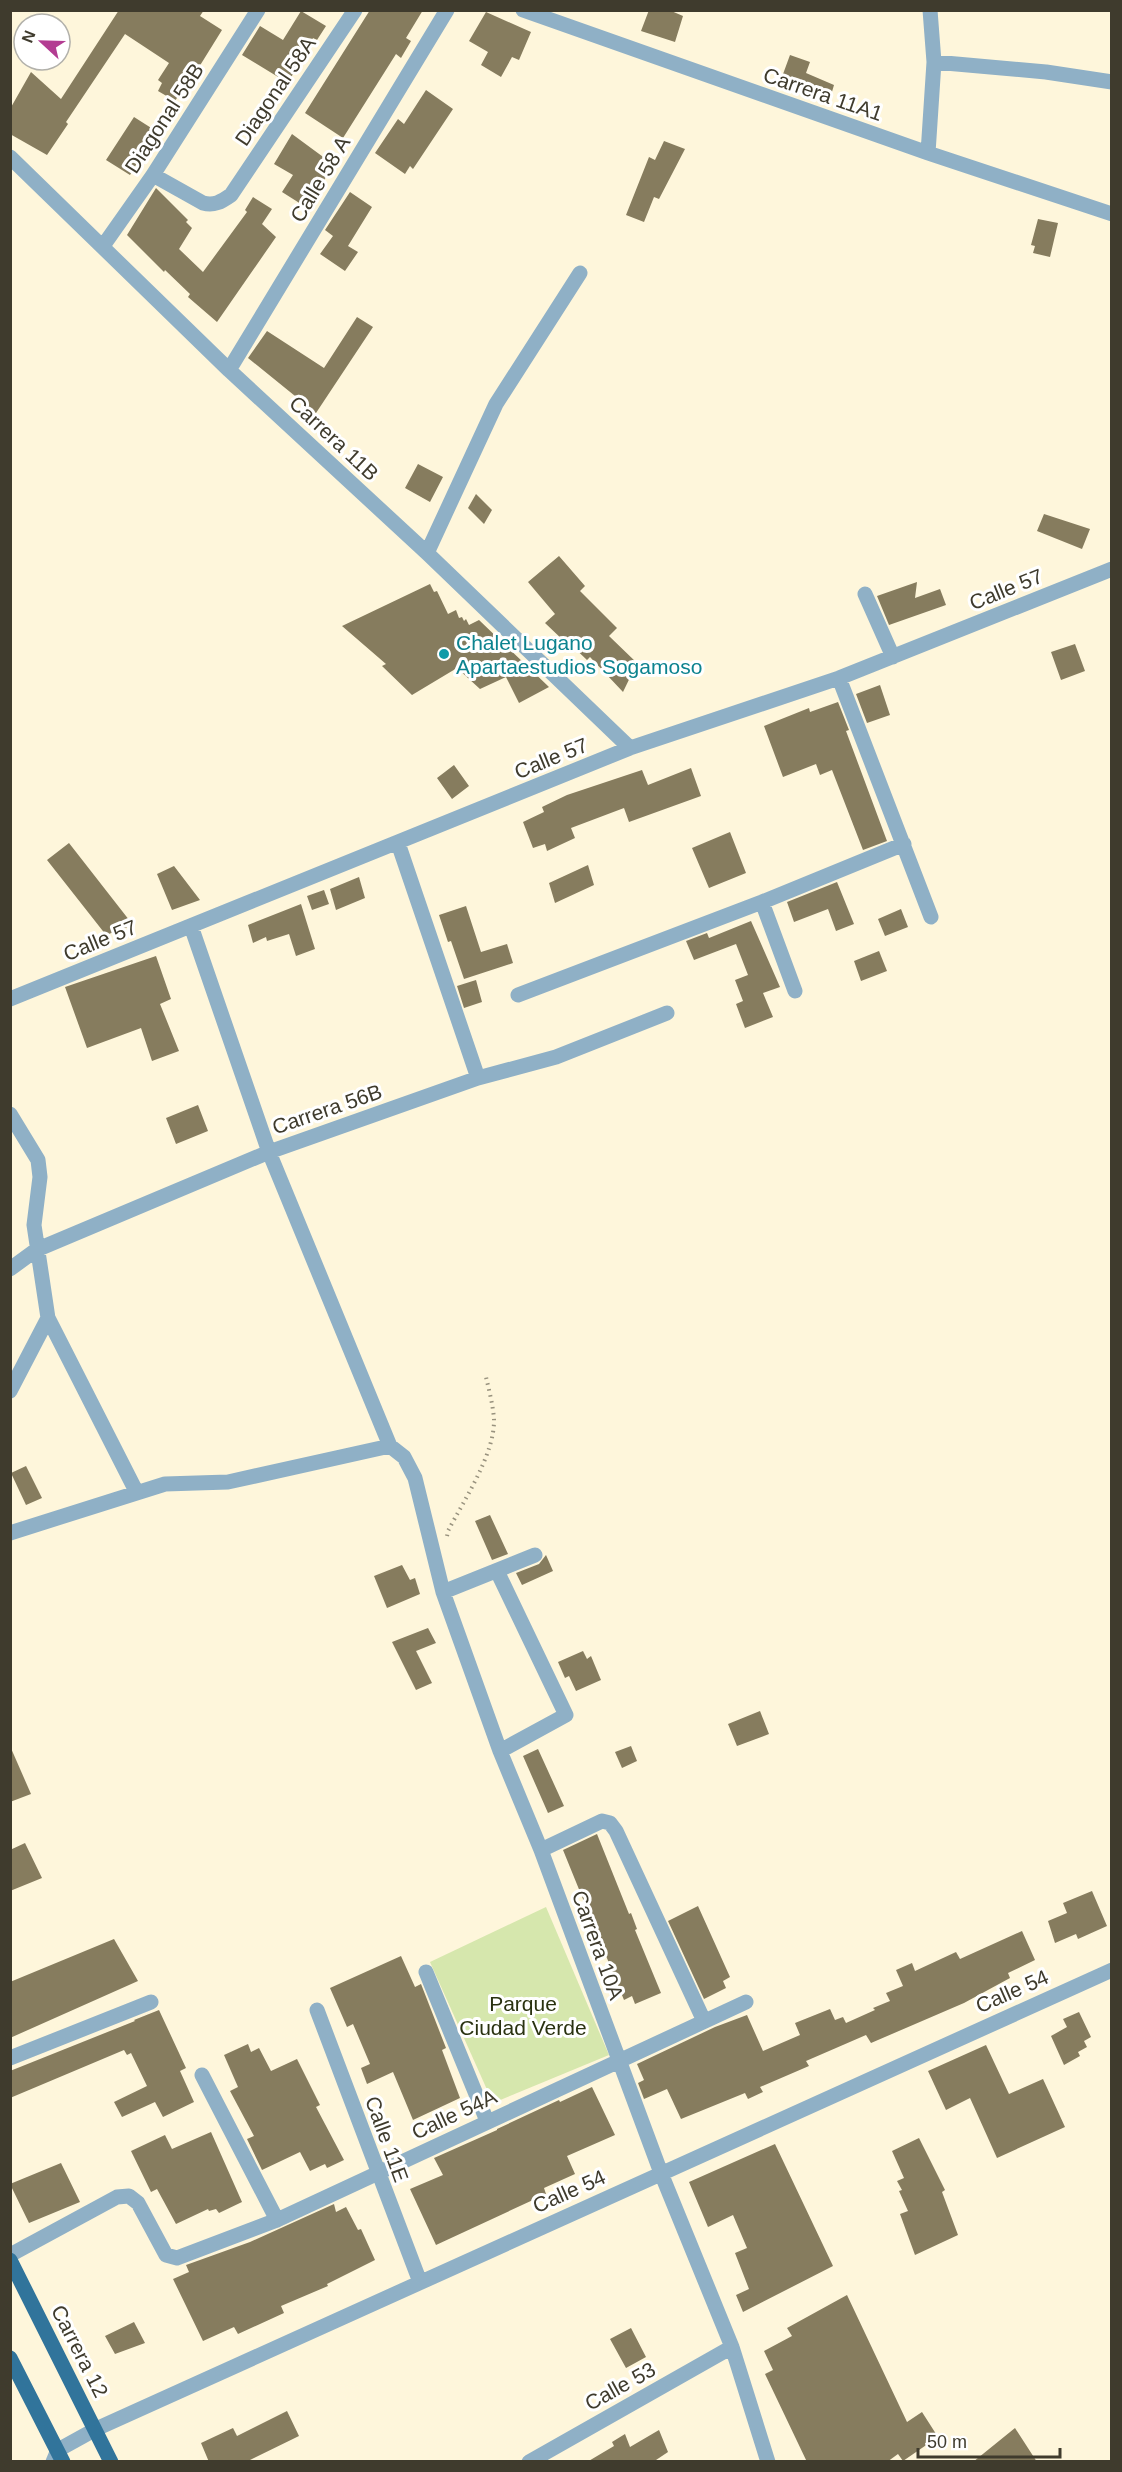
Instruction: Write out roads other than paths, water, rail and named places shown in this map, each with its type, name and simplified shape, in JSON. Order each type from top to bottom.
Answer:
[{"type":"main road","name":"Carrera 12","points":[[10,2258],[111,2462]]},
{"type":"main road","points":[[10,2358],[58,2458]]},
{"type":"street","name":"Diagonal 58B","points":[[102,246],[153,175],[258,10]]},
{"type":"street","name":"Diagonal 58A","points":[[153,175],[203,203],[211,205],[231,195],[355,10]]},
{"type":"street","name":"Calle 58 A","points":[[229,370],[447,10]]},
{"type":"street","name":"Carrera 11A1","points":[[523,10],[927,153],[1112,214]]},
{"type":"street","points":[[927,153],[934,62],[930,10]]},
{"type":"street","points":[[934,62],[1046,72],[1112,82]]},
{"type":"street","name":"Carrera 11B","points":[[10,157],[229,370],[427,553],[630,748]]},
{"type":"street","points":[[427,553],[496,404],[580,273]]},
{"type":"street","name":"Calle 57","points":[[10,999],[630,748],[839,678],[1112,569]]},
{"type":"street","points":[[865,594],[893,657]]},
{"type":"street","points":[[839,678],[931,917]]},
{"type":"street","points":[[398,843],[478,1078]]},
{"type":"street","points":[[518,994],[762,902],[904,844]]},
{"type":"street","points":[[762,902],[795,991]]},
{"type":"street","name":"Carrera 10A","points":[[191,926],[269,1152],[390,1446],[404,1457],[415,1478],[443,1592],[500,1751],[541,1850],[661,2173],[732,2347],[768,2462]]},
{"type":"street","name":"Carrera 56B","points":[[10,1269],[36,1250],[269,1152],[478,1078],[556,1057],[667,1013]]},
{"type":"street","points":[[10,1114],[38,1160],[40,1177],[34,1225],[48,1318],[136,1491]]},
{"type":"street","points":[[10,1391],[48,1318]]},
{"type":"street","points":[[10,1533],[136,1491],[165,1484],[228,1482],[390,1446]]},
{"type":"street","points":[[443,1592],[535,1555]]},
{"type":"street","points":[[497,1571],[566,1715],[500,1751]]},
{"type":"street","points":[[541,1850],[602,1821],[610,1823],[616,1831],[704,2021]]},
{"type":"street","name":"Calle 54","points":[[58,2458],[96,2429],[1112,1970]]},
{"type":"street","points":[[426,1972],[487,2121]]},
{"type":"street","points":[[10,2058],[151,2002]]},
{"type":"street","name":"Calle 54A","points":[[10,2258],[117,2197],[129,2196],[138,2203],[166,2255],[177,2258],[277,2220],[746,2002]]},
{"type":"street","name":"Calle 11E","points":[[317,2010],[420,2282]]},
{"type":"street","points":[[201,2075],[277,2220]]},
{"type":"street","name":"Calle 53","points":[[529,2462],[732,2347]]},
{"type":"place","name":"Chalet Lugano Apartaestudios Sogamoso","points":[[444,654]]},
{"type":"park label","name":"Parque Ciudad Verde","points":[[523,2015]]}]
